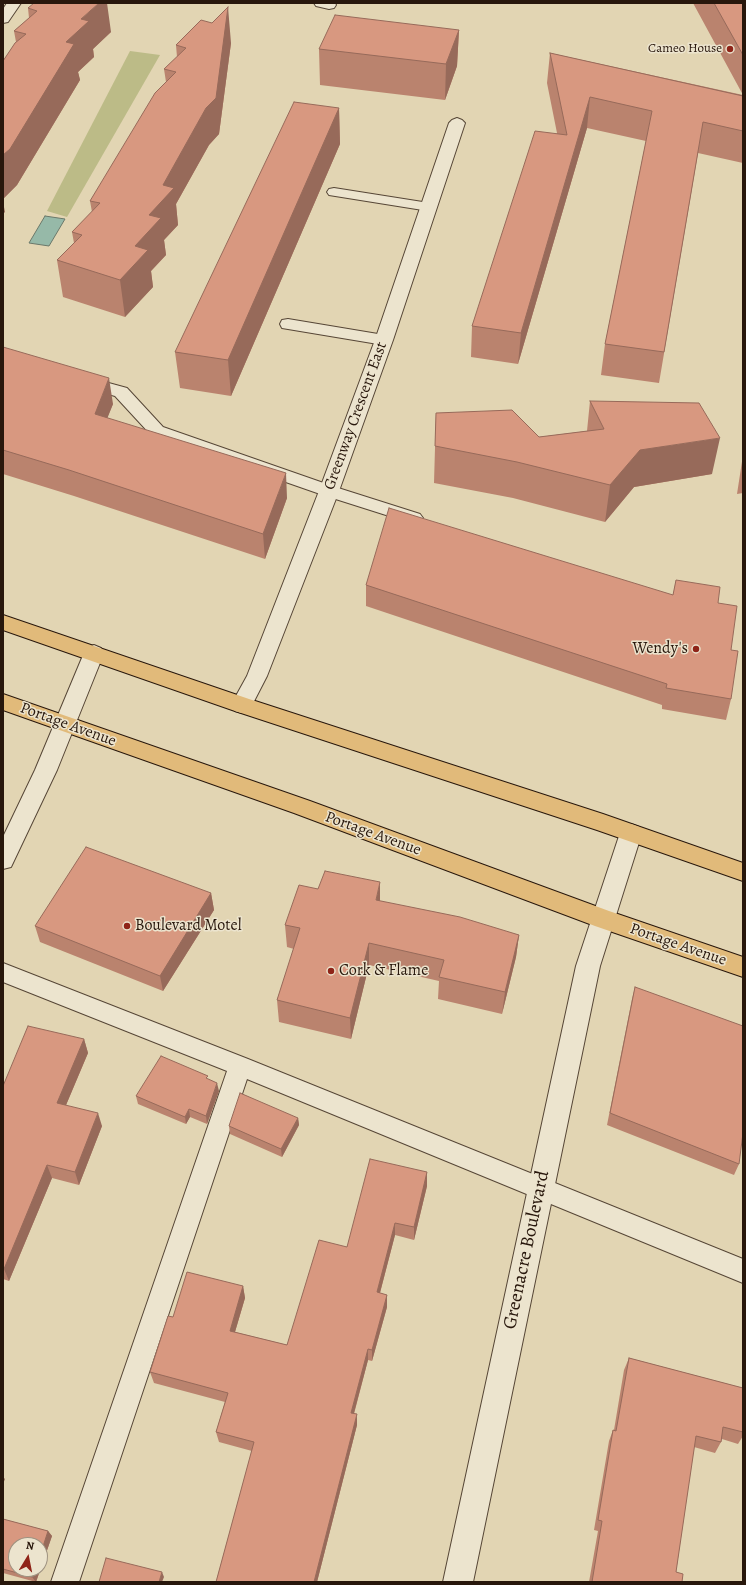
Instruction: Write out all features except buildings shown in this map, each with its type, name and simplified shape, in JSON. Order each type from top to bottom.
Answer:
[{"type":"highway","points":[[3,622],[242,705],[631,833],[743,872]]},
{"type":"highway","name":"Portage Avenue","points":[[3,702],[302,808],[603,919],[743,967]]},
{"type":"street","points":[[3,19],[14,3]]},
{"type":"street","name":"Greenway Crescent East","points":[[242,705],[257,676],[329,491],[384,340],[457,123]]},
{"type":"street","points":[[3,860],[46,770],[94,653]]},
{"type":"street","name":"Greenacre Boulevard","points":[[458,1582],[588,966],[631,833]]},
{"type":"lane","points":[[334,192],[429,207]]},
{"type":"lane","points":[[288,324],[384,340]]},
{"type":"lane","points":[[70,377],[121,392],[157,431],[329,491],[426,521]]},
{"type":"lane","points":[[3,972],[240,1066],[743,1271]]},
{"type":"lane","points":[[65,1582],[240,1066]]},
{"type":"shaded area","points":[[130,51],[160,55],[67,217],[47,211]]},
{"type":"shaded area","points":[[45,216],[65,219],[49,246],[29,243]]},
{"type":"place","name":"Cameo House","points":[[730,49]]},
{"type":"place","name":"Wendy's","points":[[696,649]]},
{"type":"place","name":"Boulevard Motel","points":[[127,926]]},
{"type":"place","name":"Cork & Flame","points":[[331,971]]}]
